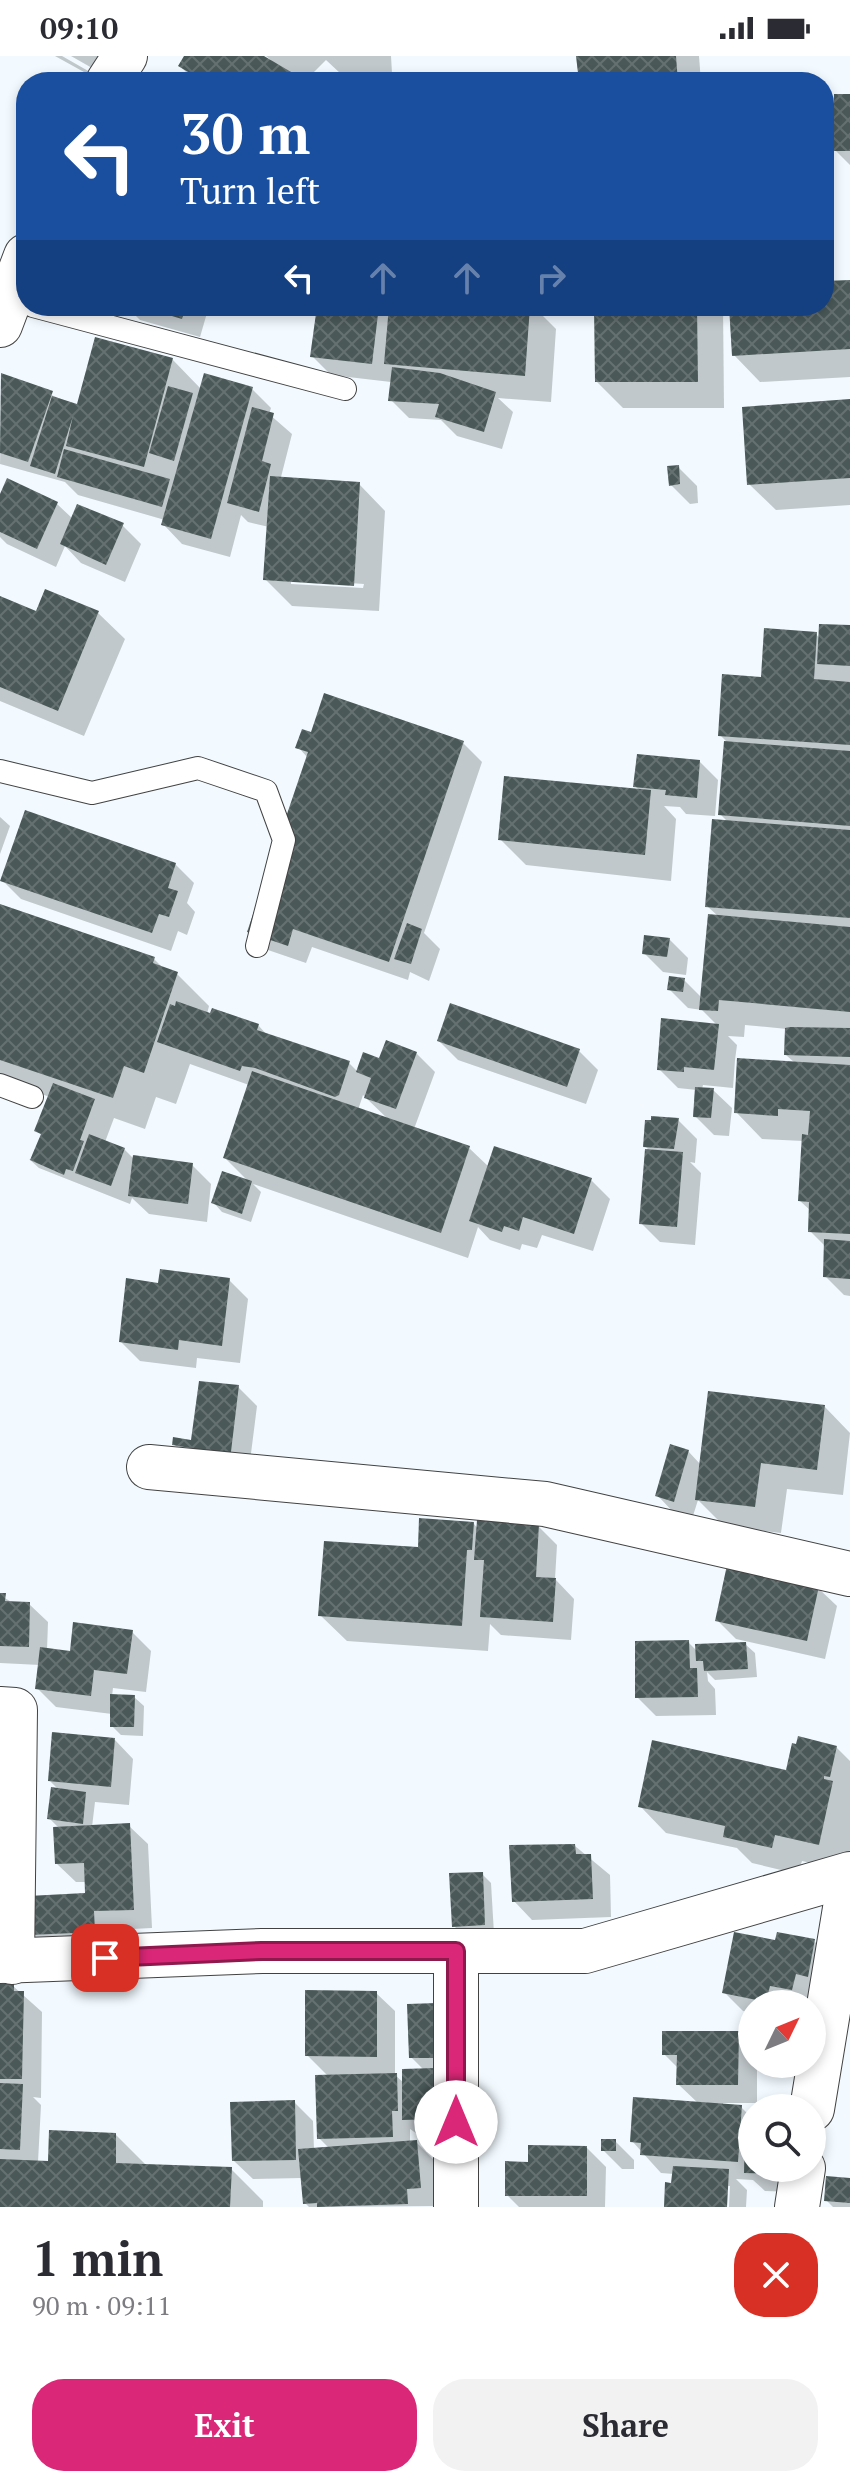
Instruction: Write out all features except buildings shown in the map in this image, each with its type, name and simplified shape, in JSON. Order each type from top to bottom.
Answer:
[{"type":"street","points":[[149,1467],[545,1504],[850,1574]]},
{"type":"street","points":[[0,1709],[15,1710],[6,1962],[262,1951],[585,1951],[850,1876],[814,2094]]},
{"type":"street","points":[[456,1951],[456,2207]]},
{"type":"street","points":[[797,2207],[801,2182]]},
{"type":"lane","points":[[46,316],[345,389]]},
{"type":"lane","points":[[0,771],[92,793],[198,768],[266,791],[284,840],[257,946]]},
{"type":"lane","points":[[0,1085],[32,1097]]},
{"type":"route","points":[[105,1958],[262,1951],[456,1951],[456,2122]]}]
